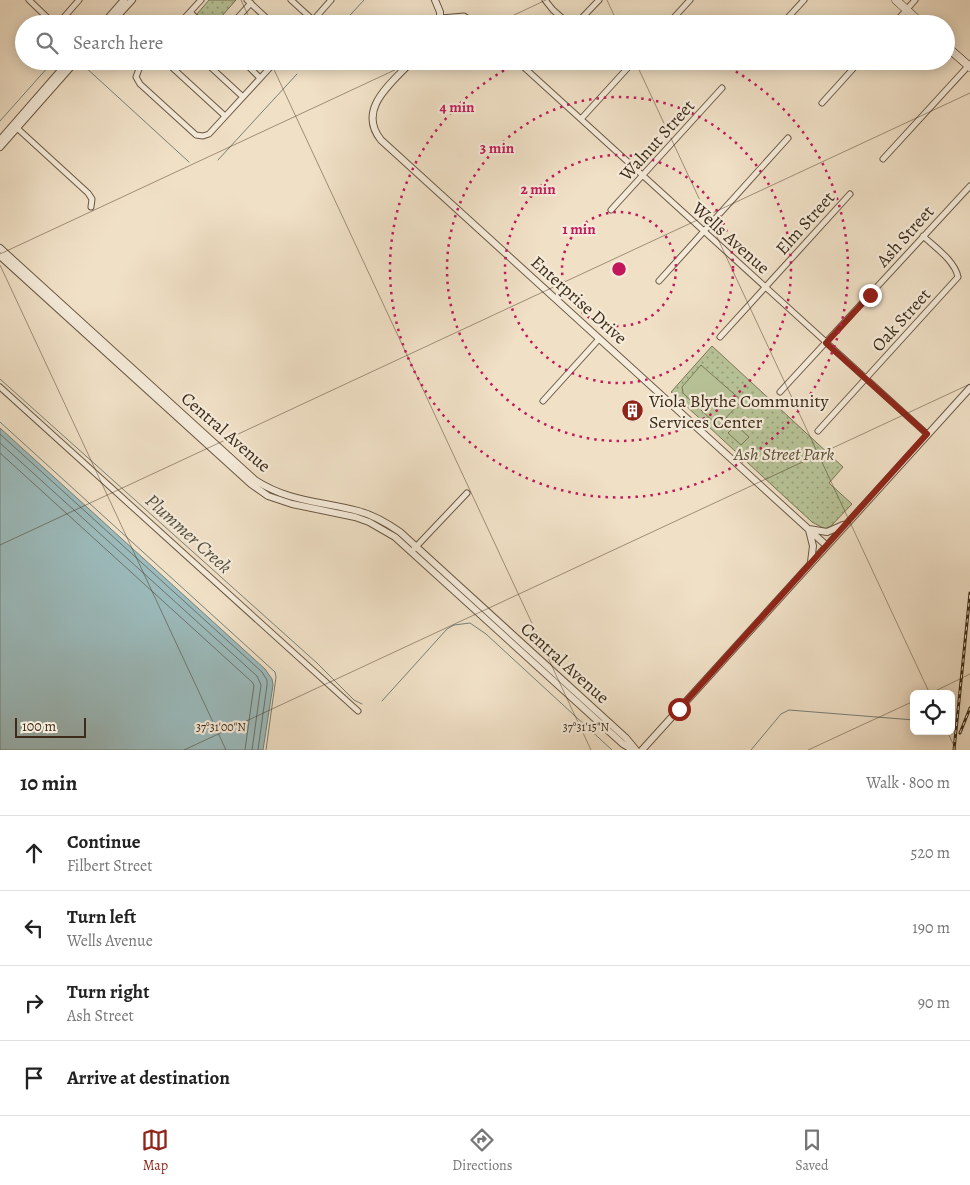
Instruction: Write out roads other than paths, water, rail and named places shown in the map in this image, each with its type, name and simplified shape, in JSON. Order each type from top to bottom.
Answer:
[{"type":"main road","points":[[896,0],[912,15]]},
{"type":"main road","points":[[955,53],[969,65]]},
{"type":"street","points":[[29,0],[46,15]]},
{"type":"street","points":[[65,15],[79,0]]},
{"type":"street","points":[[111,15],[124,0]]},
{"type":"street","points":[[118,15],[132,0]]},
{"type":"street","points":[[291,0],[305,15]]},
{"type":"street","points":[[317,15],[331,0]]},
{"type":"street","points":[[435,0],[439,15]]},
{"type":"street","points":[[545,0],[559,15]]},
{"type":"street","points":[[585,15],[599,0]]},
{"type":"street","points":[[676,15],[690,0]]},
{"type":"street","points":[[790,15],[804,0]]},
{"type":"street","points":[[902,15],[915,0]]},
{"type":"street","points":[[187,15],[199,1]]},
{"type":"street","points":[[239,15],[249,2],[262,15]]},
{"type":"street","points":[[190,12],[193,15]]},
{"type":"street","points":[[883,159],[969,65]]},
{"type":"street","points":[[0,140],[61,70]]},
{"type":"street","points":[[0,147],[68,70]]},
{"type":"street","points":[[139,70],[136,77],[140,84],[196,136],[209,134],[268,70]]},
{"type":"street","points":[[175,70],[225,116]]},
{"type":"street","points":[[214,70],[243,97]]},
{"type":"street","points":[[252,70],[260,78]]},
{"type":"street","name":"Enterprise Drive","points":[[404,70],[380,95],[374,106],[372,120],[377,135],[827,546]]},
{"type":"street","name":"Wells Avenue","points":[[527,70],[927,434]]},
{"type":"street","points":[[581,120],[626,70]]},
{"type":"street","points":[[822,103],[852,70]]},
{"type":"street","name":"Walnut Street","points":[[611,210],[722,88]]},
{"type":"street","points":[[17,128],[88,193],[92,199],[91,207]]},
{"type":"street","points":[[659,281],[788,138]]},
{"type":"street","name":"Ash Street","points":[[780,392],[970,186]]},
{"type":"street","name":"Elm Street","points":[[720,337],[850,194]]},
{"type":"street","name":"Oak Street","points":[[818,431],[958,277],[957,270],[946,257],[923,236]]},
{"type":"street","name":"Central Avenue","points":[[0,248],[255,480],[269,489],[293,498],[368,514],[400,532],[414,549],[626,738],[634,750]]},
{"type":"street","name":"Central Avenue","points":[[0,256],[251,484],[268,496],[292,504],[355,517],[369,522],[414,549]]},
{"type":"street","points":[[543,401],[599,339]]},
{"type":"street","points":[[0,387],[358,711]]},
{"type":"street","points":[[642,750],[648,746],[811,562],[970,388]]},
{"type":"street","points":[[414,549],[467,493]]},
{"type":"street","points":[[811,562],[813,546],[808,529],[827,532],[846,524]]},
{"type":"water","points":[[0,428],[265,669],[272,679],[273,685],[263,750],[0,750]]},
{"type":"waterway","points":[[350,15],[364,0]]},
{"type":"waterway","points":[[0,121],[45,70]]},
{"type":"waterway","points":[[88,70],[189,162]]},
{"type":"waterway","points":[[218,160],[297,74]]},
{"type":"waterway","name":"Plummer Creek","points":[[0,379],[317,663],[354,700],[362,704]]},
{"type":"waterway","points":[[0,422],[275,672],[276,677],[266,750]]},
{"type":"waterway","name":"Plummer Creek","points":[[382,701],[447,629],[454,625],[470,623],[486,634],[612,750]]},
{"type":"waterway","name":"Plummer Creek","points":[[751,750],[781,714],[789,710],[910,720]]},
{"type":"railway","points":[[954,750],[970,593]]},
{"type":"railway","points":[[960,733],[970,708]]},
{"type":"place","name":"Viola Blythe Community Services Center","points":[[633,411]]},
{"type":"park label","name":"Ash Street Park","points":[[784,454]]}]
